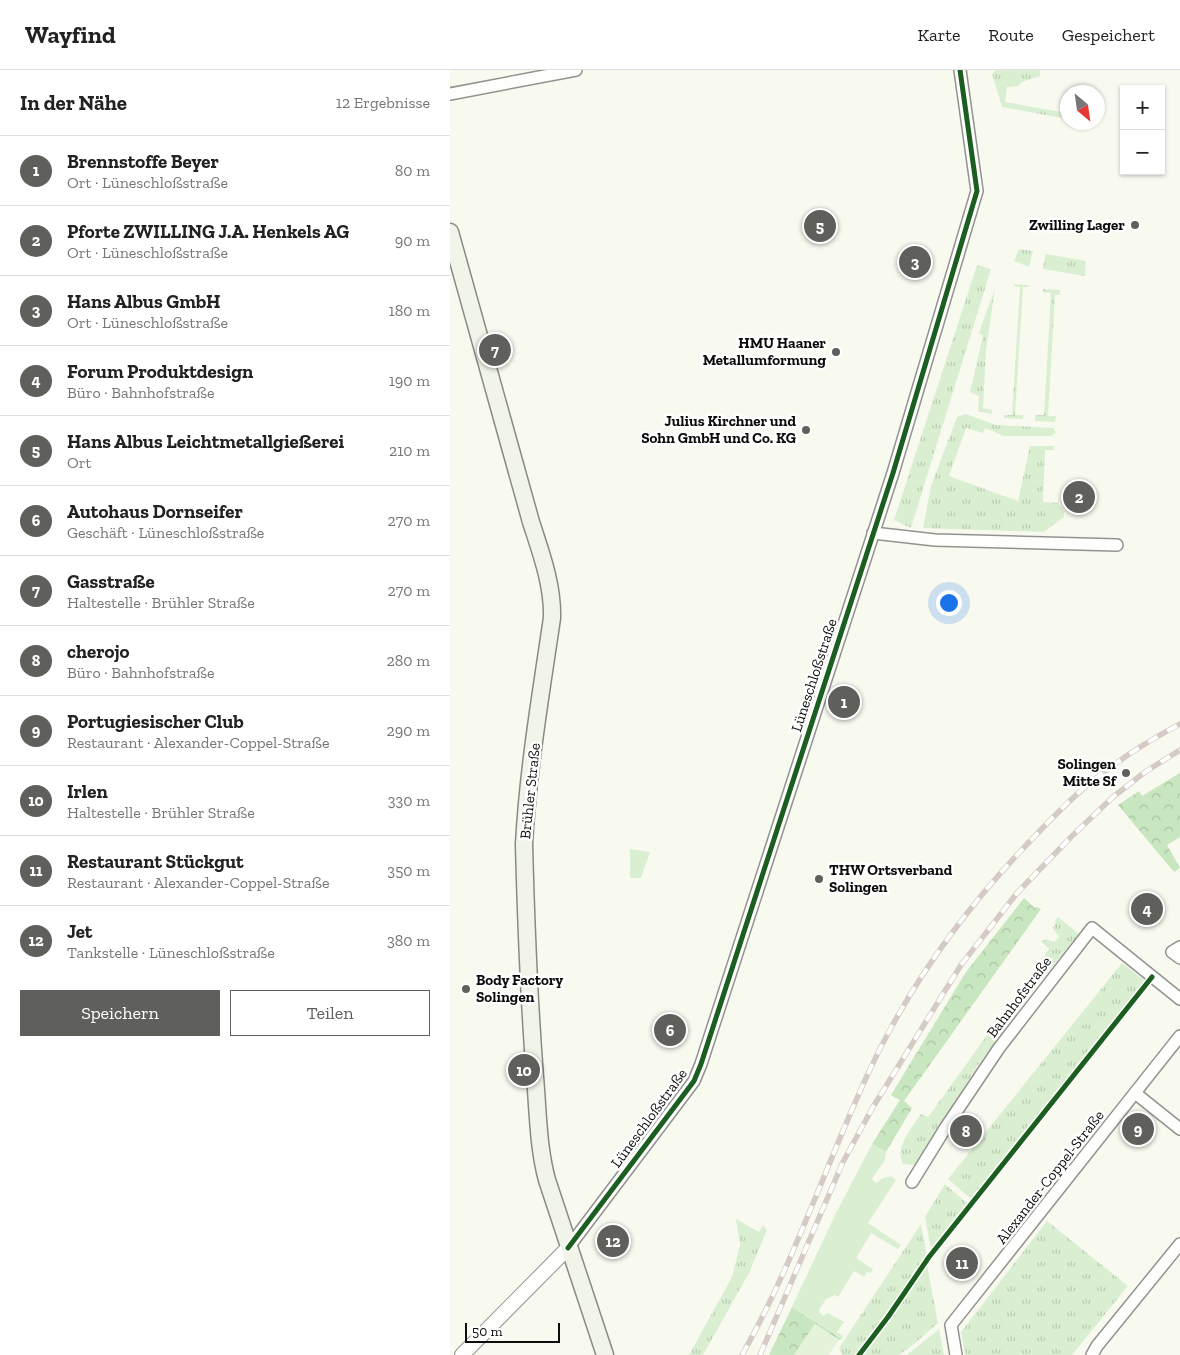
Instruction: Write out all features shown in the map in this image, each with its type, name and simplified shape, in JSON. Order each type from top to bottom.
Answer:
[{"type":"main road","name":"Brühler Straße","points":[[450,232],[531,522],[546,569],[552,600],[552,618],[534,749],[524,844],[531,1013],[543,1165],[568,1248],[605,1355]]},
{"type":"street","points":[[450,94],[576,70]]},
{"type":"street","name":"Lüneschloßstraße","points":[[568,1248],[694,1081],[698,1073],[895,463],[977,191],[960,70]]},
{"type":"street","points":[[872,532],[934,540],[1117,545]]},
{"type":"street","name":"Bahnhofstraße","points":[[912,1182],[956,1110],[999,1048],[1092,928],[1180,999]]},
{"type":"street","points":[[1180,947],[1172,952],[1180,958]]},
{"type":"street","name":"Alexander-Coppel-Straße","points":[[956,1355],[951,1325],[1180,1036]]},
{"type":"street","points":[[1135,1093],[1180,1128]]},
{"type":"street","points":[[1092,1355],[1097,1346],[1180,1244]]},
{"type":"street","points":[[463,1355],[568,1248]]},
{"type":"green space","points":[[996,70],[1040,70],[1040,76],[1022,82],[1018,86],[1007,87],[1005,102],[1060,112],[1060,118],[1002,107],[992,74]]},
{"type":"green space","points":[[1019,249],[1033,251],[1029,267],[1014,261]]},
{"type":"green space","points":[[1046,254],[1086,261],[1085,276],[1043,269]]},
{"type":"green space","points":[[977,265],[991,269],[911,528],[894,520]]},
{"type":"green space","points":[[1014,284],[1029,285],[1028,287],[1023,287],[1015,415],[1023,415],[1023,419],[1004,418],[1004,415],[1012,415],[1020,287],[1014,286]]},
{"type":"green space","points":[[995,288],[986,350],[983,408],[992,410],[992,414],[978,411],[979,396],[970,392],[983,336],[979,333]]},
{"type":"green space","points":[[1043,289],[1060,290],[1060,295],[1055,295],[1048,416],[1056,416],[1055,422],[1035,421],[1035,415],[1044,415],[1051,293],[1043,292]]},
{"type":"green space","points":[[966,414],[996,425],[1053,428],[1056,432],[1051,436],[1004,436],[985,428],[983,433],[966,428],[949,476],[1018,501],[1030,446],[1054,446],[1054,450],[1045,450],[1043,502],[1058,503],[1064,512],[1064,517],[1044,532],[923,528],[931,486],[957,417]]},
{"type":"green space","points":[[1180,773],[1180,837],[1167,845],[1180,868],[1174,872],[1118,805],[1139,791],[1142,796]]},
{"type":"green space","points":[[630,849],[650,852],[641,878],[630,878]]},
{"type":"green space","points":[[1024,898],[1035,908],[1041,909],[904,1101],[912,1108],[886,1152],[872,1144],[900,1100],[891,1095],[966,972]]},
{"type":"green space","points":[[1058,917],[1079,934],[1034,989],[978,1065],[917,1162],[913,1165],[903,1164],[901,1158],[902,1144],[909,1131],[921,1114],[929,1116],[1049,949],[1041,941],[1047,939],[1054,942],[1059,937],[1053,928]]},
{"type":"green space","points":[[1122,963],[1145,981],[971,1199],[948,1179]]},
{"type":"green space","points":[[872,1144],[886,1152],[885,1160],[872,1179],[876,1183],[883,1178],[891,1176],[896,1180],[868,1223],[901,1245],[898,1249],[871,1233],[856,1258],[873,1269],[871,1273],[867,1272],[864,1277],[854,1271],[838,1297],[835,1295],[826,1299],[819,1310],[823,1316],[828,1313],[844,1322],[837,1332],[843,1336],[842,1339],[792,1307],[835,1215]]},
{"type":"green space","points":[[945,1184],[968,1204],[931,1250],[925,1217]]},
{"type":"green space","points":[[736,1219],[759,1232],[763,1225],[767,1230],[749,1273],[703,1355],[689,1355],[732,1277],[740,1245]]},
{"type":"green space","points":[[1047,1221],[1128,1286],[1072,1355],[965,1355],[961,1332]]},
{"type":"green space","points":[[921,1224],[927,1256],[856,1355],[842,1355],[839,1348]]},
{"type":"green space","points":[[927,1265],[938,1323],[899,1355],[863,1355],[895,1312]]},
{"type":"green space","points":[[792,1307],[842,1339],[839,1340],[815,1324],[794,1355],[769,1355]]},
{"type":"green space","points":[[815,1324],[839,1340],[829,1355],[794,1355]]},
{"type":"green space","points":[[939,1329],[944,1355],[907,1355]]},
{"type":"railway","points":[[742,1355],[777,1288],[882,1044],[919,980],[961,920],[1048,822],[1104,772],[1147,743],[1180,724]]},
{"type":"railway","points":[[760,1355],[843,1162],[873,1107],[961,965],[1017,893],[1072,836],[1113,797],[1145,772],[1180,750]]},
{"type":"cycle path","points":[[568,1248],[694,1081],[701,1064],[893,473],[977,191],[960,70]]},
{"type":"cycle path","points":[[859,1355],[888,1317],[929,1257],[1152,977]]},
{"type":"place","name":"Zwilling Lager","points":[[1135,225]]},
{"type":"place","name":"Hans Albus Leichtmetallgießerei","points":[[820,226]]},
{"type":"place","name":"Hans Albus GmbH","points":[[915,262]]},
{"type":"place","name":"Gasstraße","points":[[495,350]]},
{"type":"place","name":"HMU Haaner Metallumformung","points":[[836,352]]},
{"type":"place","name":"Julius Kirchner und Sohn GmbH und Co. KG","points":[[806,430]]},
{"type":"place","name":"Pforte ZWILLING J.A. Henkels AG","points":[[1079,497]]},
{"type":"place","name":"Brennstoffe Beyer","points":[[844,702]]},
{"type":"place","name":"Solingen Mitte Sf","points":[[1126,773]]},
{"type":"place","name":"THW Ortsverband Solingen","points":[[819,879]]},
{"type":"place","name":"Forum Produktdesign","points":[[1147,909]]},
{"type":"place","name":"Body Factory Solingen","points":[[466,989]]},
{"type":"place","name":"Autohaus Dornseifer","points":[[670,1030]]},
{"type":"place","name":"Irlen","points":[[524,1070]]},
{"type":"place","name":"Portugiesischer Club","points":[[1138,1129]]},
{"type":"place","name":"cherojo","points":[[966,1131]]},
{"type":"place","name":"Jet","points":[[613,1241]]},
{"type":"place","name":"Restaurant Stückgut","points":[[962,1263]]}]
